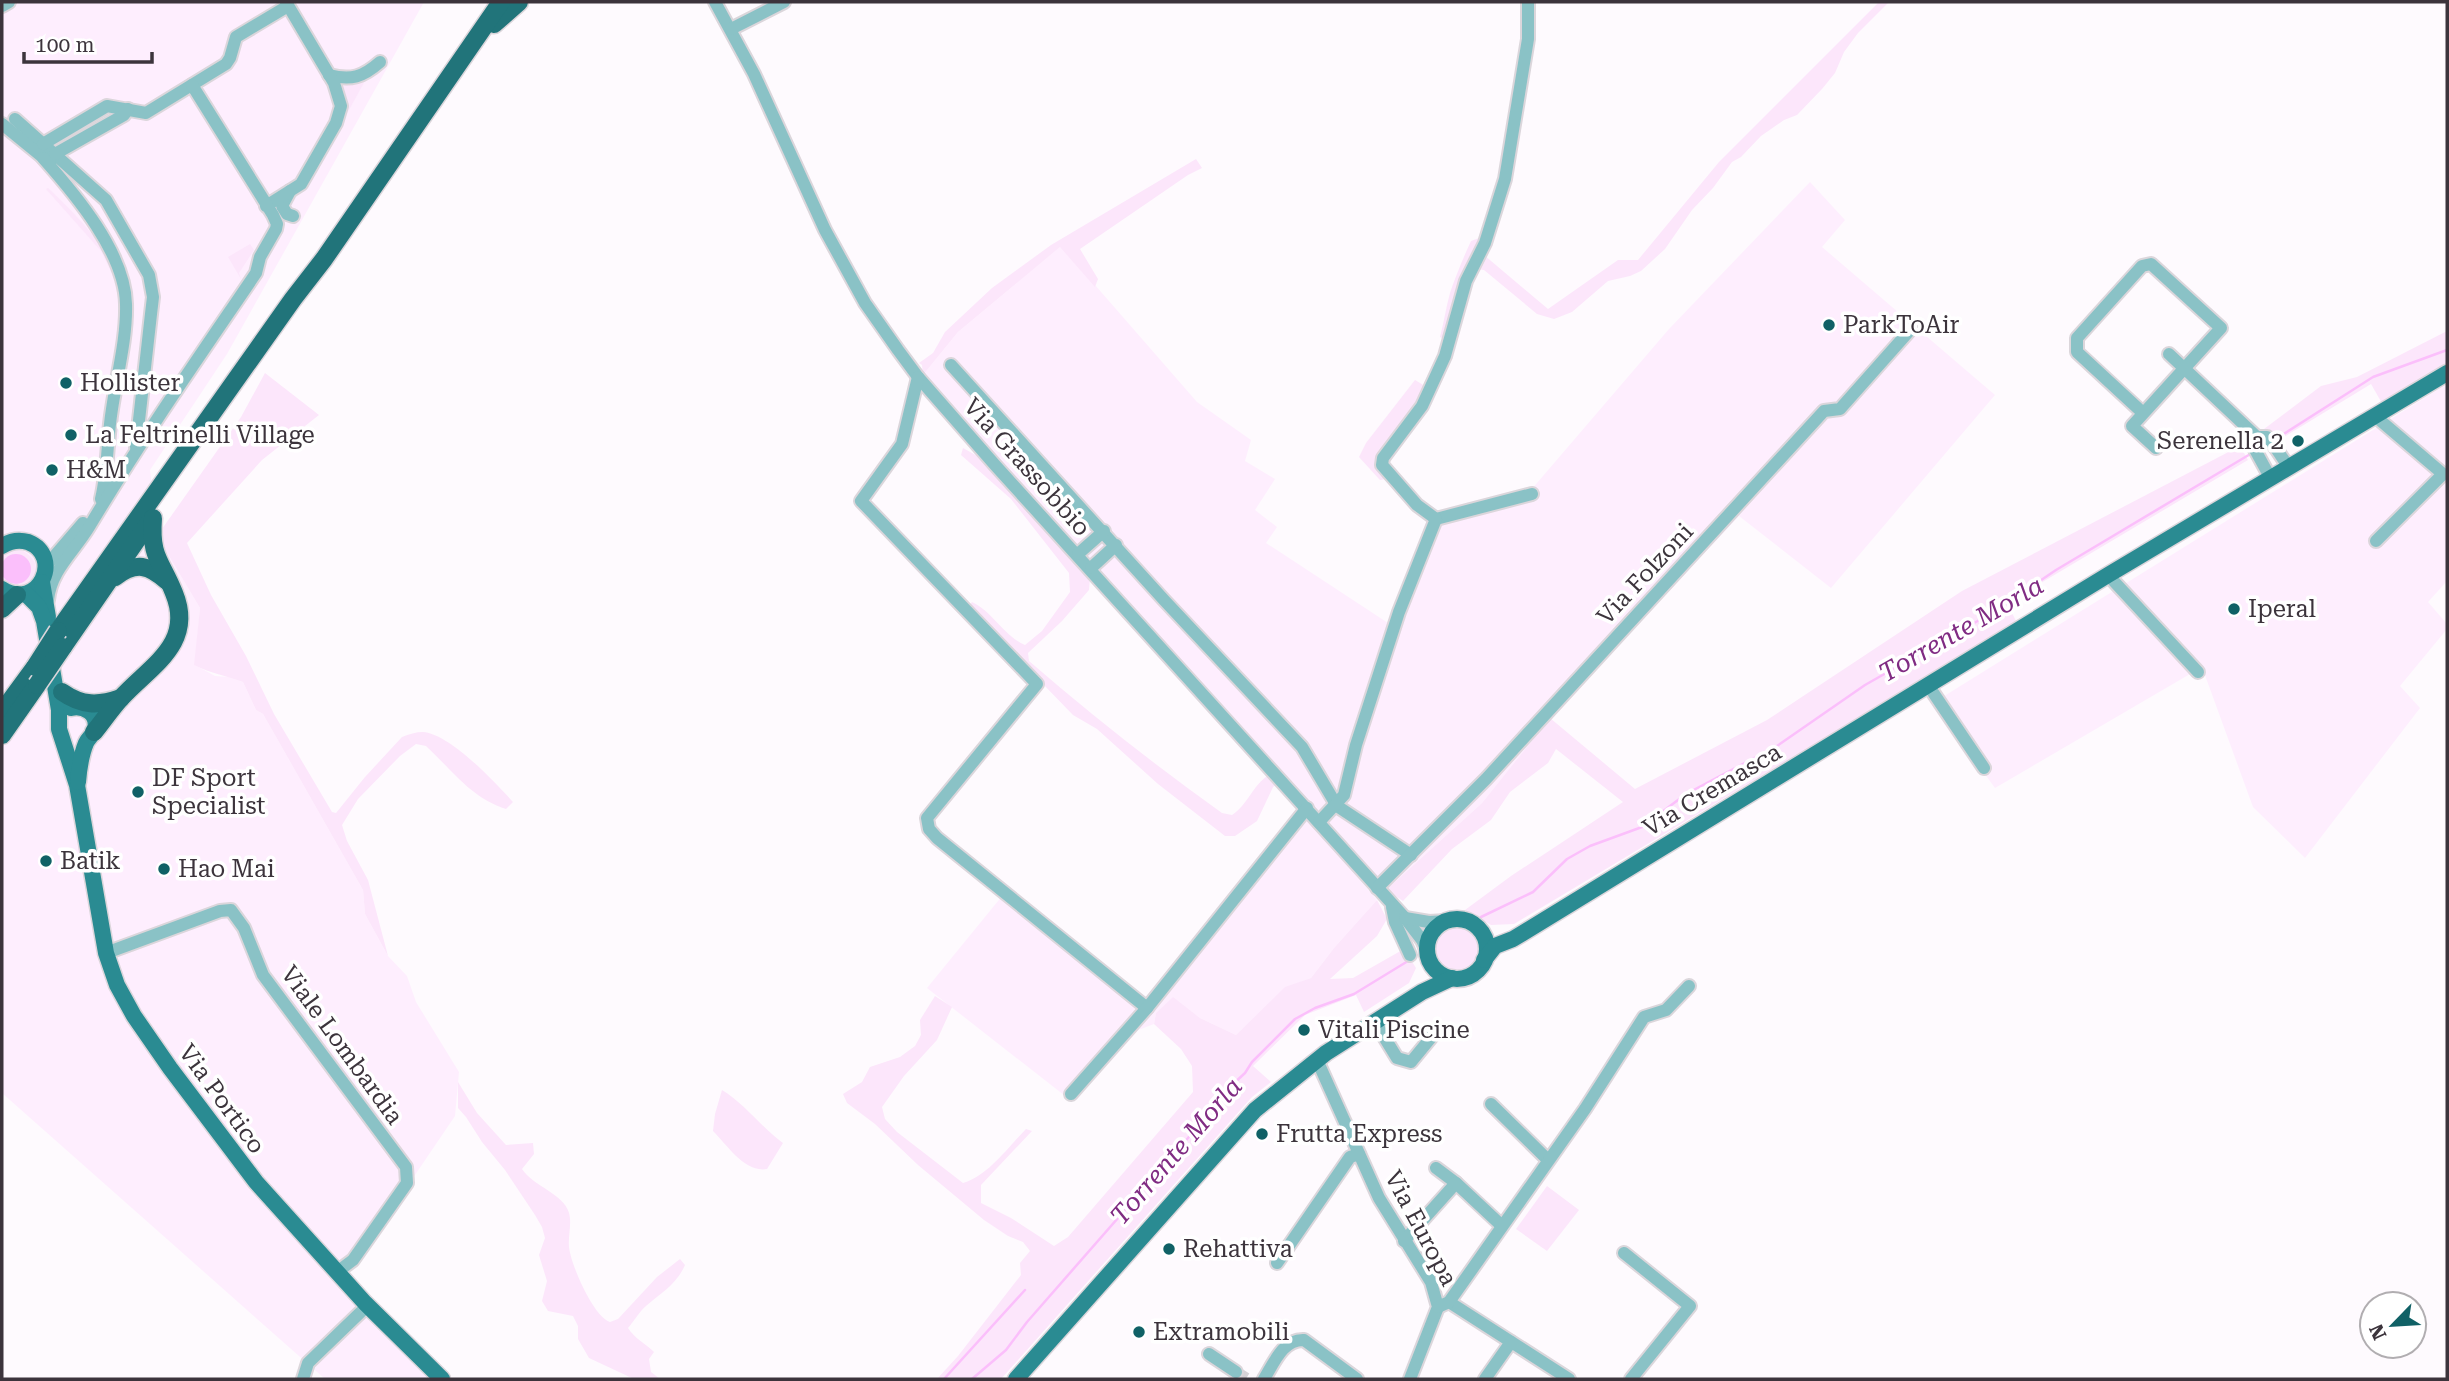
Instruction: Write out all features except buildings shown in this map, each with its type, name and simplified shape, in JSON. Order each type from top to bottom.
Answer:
[{"type":"highway","points":[[470,44],[489,2]]},
{"type":"highway","points":[[2,735],[37,685],[61,639],[293,299],[324,259],[501,2]]},
{"type":"highway","points":[[470,44],[519,2]]},
{"type":"highway","points":[[2,712],[35,667],[110,581],[299,303],[324,259]]},
{"type":"highway","points":[[90,736],[121,698],[164,656],[176,638],[180,613],[170,583],[153,547],[153,517]]},
{"type":"highway","points":[[110,581],[123,571],[142,566],[155,570],[170,583]]},
{"type":"highway","points":[[2,609],[15,592]]},
{"type":"highway","points":[[62,692],[72,699],[94,705],[121,698]]},
{"type":"highway","points":[[80,708],[104,708],[121,698]]},
{"type":"main road","name":"Via Cremasca","points":[[1484,960],[1495,946],[2447,373]]},
{"type":"main road","points":[[2,546],[13,541],[31,543],[39,549],[44,574],[15,592]]},
{"type":"main road","name":"Via Portico","points":[[44,574],[47,611],[62,692],[95,720],[77,785]]},
{"type":"main road","name":"Via Portico","points":[[15,592],[39,607],[44,621],[61,727],[77,785],[106,953],[117,985],[134,1016],[232,1153],[365,1303],[442,1379]]},
{"type":"main road","points":[[80,708],[64,711],[61,727],[72,743],[90,736]]},
{"type":"main road","points":[[1016,1379],[1242,1122],[1317,1060],[1412,998],[1452,978],[1469,976],[1480,968],[1486,946],[1482,933],[1468,921],[1447,920],[1432,932],[1425,981],[1412,998]]},
{"type":"main road","points":[[1482,933],[1519,934]]},
{"type":"main road","points":[[1428,954],[1437,971],[1452,978]]},
{"type":"street","points":[[2,6],[9,2]]},
{"type":"street","name":"Via Grassobbio","points":[[715,2],[731,29],[825,230],[853,282],[876,320],[918,377],[1405,918],[1422,940],[1428,954]]},
{"type":"street","points":[[731,29],[784,2]]},
{"type":"street","points":[[1528,2],[1528,38],[1501,192],[1485,243],[1466,281],[1445,356],[1422,406],[1383,458],[1382,465],[1416,505],[1436,519],[1532,494]]},
{"type":"street","points":[[43,144],[107,106],[146,113],[191,85],[229,62],[236,37],[287,4],[339,94],[340,115],[304,180],[266,206],[191,85]]},
{"type":"street","points":[[329,75],[354,78],[369,72],[380,62]]},
{"type":"street","points":[[49,157],[124,115],[128,109]]},
{"type":"street","points":[[15,119],[43,144],[115,260],[124,284],[125,322],[100,484],[85,521],[44,574]]},
{"type":"street","points":[[2,124],[49,157],[61,171],[90,186],[106,200],[144,264],[152,284],[151,314],[141,416],[134,454]]},
{"type":"street","points":[[290,191],[282,206],[286,214],[293,216]]},
{"type":"street","name":"Via Portico","points":[[47,611],[49,592],[57,572],[256,273],[260,257],[276,229],[275,219],[266,206]]},
{"type":"street","points":[[2143,413],[2077,352],[2077,338],[2142,266],[2151,264],[2221,328],[2132,426],[2156,448]]},
{"type":"street","name":"Via Folzoni","points":[[1377,888],[1486,779],[1824,411],[1840,409],[1912,328]]},
{"type":"street","points":[[2169,354],[2290,468]]},
{"type":"street","points":[[951,365],[1164,600],[1302,747],[1337,806],[1411,855]]},
{"type":"street","points":[[918,377],[902,444],[861,501],[1037,684],[927,818],[929,829],[1147,1008]]},
{"type":"street","points":[[2376,541],[2443,474],[2377,415]]},
{"type":"street","points":[[2262,444],[2271,479]]},
{"type":"street","points":[[98,509],[105,475],[106,447]]},
{"type":"street","points":[[1319,822],[1337,806],[1344,795],[1356,746],[1399,612],[1436,519]]},
{"type":"street","points":[[1078,554],[1104,531]]},
{"type":"street","points":[[1091,568],[1116,545]]},
{"type":"street","points":[[2108,575],[2198,673]]},
{"type":"street","points":[[1928,685],[1984,768]]},
{"type":"street","points":[[1071,1094],[1147,1008],[1307,808]]},
{"type":"street","name":"Via Grassobbio","points":[[1391,904],[1395,922],[1410,955]]},
{"type":"street","name":"Viale Lombardia","points":[[106,953],[220,911],[231,910],[244,928],[263,975],[406,1167],[407,1183],[353,1260],[337,1272]]},
{"type":"street","points":[[1405,918],[1429,922],[1447,920]]},
{"type":"street","points":[[1569,1379],[1478,1322],[1443,1305],[1585,1109],[1644,1017],[1666,1010],[1689,986]]},
{"type":"street","points":[[1375,1022],[1397,1058],[1411,1062],[1434,1034]]},
{"type":"street","name":"Via Europa","points":[[1317,1060],[1379,1198],[1443,1305],[1410,1379]]},
{"type":"street","points":[[1491,1104],[1548,1160]]},
{"type":"street","points":[[1278,1263],[1350,1157],[1359,1154]]},
{"type":"street","points":[[1436,1168],[1502,1226]]},
{"type":"street","points":[[1404,1241],[1456,1183]]},
{"type":"street","points":[[1624,1253],[1690,1306],[1631,1379]]},
{"type":"street","points":[[303,1379],[308,1363],[366,1307],[365,1303]]},
{"type":"street","points":[[1264,1379],[1287,1344],[1294,1339],[1304,1340],[1357,1379]]},
{"type":"street","points":[[1485,1379],[1511,1342]]},
{"type":"street","points":[[1209,1354],[1236,1372]]},
{"type":"shaded area","points":[[7,2],[424,2],[227,354],[150,470],[157,536],[200,608],[195,665],[215,676],[243,682],[256,710],[263,714],[363,890],[365,914],[388,956],[407,976],[416,1002],[459,1072],[455,1116],[341,1284],[436,1379],[325,1379],[2,1093],[2,5]]},
{"type":"shaded area","points":[[1879,2],[1889,2],[1858,33],[1844,52],[1835,73],[1822,89],[1797,115],[1784,120],[1761,136],[1741,157],[1732,162],[1692,210],[1665,249],[1641,271],[1608,281],[1572,312],[1554,319],[1537,314],[1484,270],[1467,268],[1445,340],[1440,337],[1450,293],[1471,241],[1479,238],[1484,255],[1548,309],[1618,260],[1638,260],[1719,162]]},
{"type":"shaded area","points":[[366,78],[344,119],[346,103],[338,80]]},
{"type":"shaded area","points":[[1196,159],[1202,168],[1080,249],[1098,279],[1095,287],[1060,247],[958,332],[923,375],[922,365],[919,363],[933,353],[945,332],[992,288],[1051,245]]},
{"type":"shaded area","points":[[1810,182],[1845,220],[1822,247],[1995,395],[1831,588],[1739,516],[1550,718],[1482,803],[1386,890],[923,375],[958,332],[1061,246],[1197,402],[1251,440],[1245,461],[1275,479],[1255,510],[1277,527],[1266,543],[1388,623],[1433,514],[1531,490],[1669,329]]},
{"type":"shaded area","points":[[46,189],[81,221],[100,245],[114,271],[118,286],[101,251]]},
{"type":"shaded area","points":[[250,244],[254,250],[239,273],[241,279],[228,257]]},
{"type":"shaded area","points":[[2447,331],[2447,365],[2383,405],[2371,384],[2274,443],[2264,429],[2321,386],[2357,377]]},
{"type":"shaded area","points":[[265,373],[319,415],[262,460],[187,543],[211,595],[246,656],[274,714],[332,812],[336,813],[402,737],[420,732],[434,735],[459,750],[513,802],[506,809],[482,798],[426,746],[416,744],[400,756],[358,799],[342,825],[347,841],[368,880],[388,956],[365,914],[363,890],[263,714],[256,710],[243,682],[194,665],[200,608],[157,536],[241,417]]},
{"type":"shaded area","points":[[1415,380],[1425,386],[1417,407],[1386,442],[1378,462],[1387,479],[1380,480],[1359,457],[1366,443]]},
{"type":"shaded area","points":[[2447,384],[2447,581],[2428,602],[2447,624],[2447,629],[2400,686],[2420,708],[2305,858],[2253,807],[2202,667],[1995,788],[1933,703]]},
{"type":"shaded area","points":[[2240,446],[2248,460],[2007,603],[2017,623],[1514,924],[1491,925],[1465,910],[1511,876],[1623,802],[1556,749],[1548,763],[1510,792],[1491,820],[1452,849],[1403,901],[1386,890],[1482,803],[1550,718],[1635,789],[1767,720],[1962,591]]},
{"type":"shaded area","points":[[963,448],[981,458],[1090,578],[1089,590],[1062,621],[1028,653],[1029,661],[1172,777],[1222,813],[1232,815],[1238,811],[1269,775],[1277,784],[1257,821],[1235,836],[1225,836],[1158,784],[1097,729],[1073,715],[968,607],[972,602],[979,606],[1011,636],[1025,645],[1042,631],[1070,592],[1069,573],[1011,499],[961,455]]},
{"type":"shaded area","points":[[15,548],[31,557],[37,568],[35,579],[18,589],[2,584],[2,575],[8,582],[17,584],[2,563],[3,553]]},
{"type":"shaded area","points":[[16,554],[27,558],[31,569],[27,580],[16,584],[5,580],[1,569],[5,558]]},
{"type":"shaded area","points":[[1300,810],[1377,900],[1311,978],[1285,988],[1236,1035],[1200,1018],[1173,998],[1156,1013],[1154,1024],[1128,1034],[1069,1099],[927,988],[1007,890],[1111,974],[1147,998],[1232,897]]},
{"type":"shaded area","points":[[1377,900],[1387,919],[1377,936],[1330,979],[1353,978],[1404,949],[1416,968],[1409,983],[1364,1012],[1356,995],[1305,1015],[1253,1066],[1271,1082],[1252,1097],[1001,1379],[937,1379],[1021,1275],[1020,1263],[1030,1251],[1023,1242],[1008,1236],[984,1220],[918,1165],[875,1124],[847,1103],[843,1094],[862,1082],[870,1067],[900,1057],[915,1046],[921,1035],[920,1020],[935,996],[952,1007],[937,1040],[904,1076],[882,1107],[885,1119],[897,1132],[963,1183],[989,1168],[1026,1129],[1032,1131],[981,1185],[981,1203],[1011,1218],[1054,1246],[1068,1237],[1193,1092],[1192,1066],[1181,1049],[1154,1024],[1156,1013],[1173,997],[1200,1018],[1236,1035],[1285,987],[1311,978]]},
{"type":"shaded area","points":[[1457,926],[1473,933],[1480,949],[1473,965],[1457,972],[1441,965],[1434,949],[1441,933]]},
{"type":"shaded area","points":[[458,1082],[477,1113],[506,1145],[533,1143],[534,1154],[522,1169],[566,1206],[570,1217],[569,1247],[574,1265],[590,1300],[603,1318],[610,1322],[618,1319],[657,1277],[680,1259],[685,1265],[673,1283],[644,1308],[628,1328],[654,1352],[649,1359],[651,1372],[660,1379],[634,1379],[589,1358],[578,1339],[578,1326],[573,1316],[548,1311],[542,1301],[547,1281],[539,1255],[545,1238],[542,1227],[505,1170],[458,1108]]},
{"type":"shaded area","points":[[722,1090],[783,1143],[767,1169],[751,1167],[744,1163],[713,1131]]},
{"type":"shaded area","points":[[1547,1186],[1579,1210],[1547,1251],[1516,1229]]},
{"type":"waterway","name":"Torrente Morla","points":[[2276,439],[2373,377],[2447,350]]},
{"type":"waterway","name":"Torrente Morla","points":[[1481,917],[1533,892],[1567,859],[1590,846],[1642,827],[1686,794],[1777,746],[1865,685],[1997,610],[2056,570],[2252,453]]},
{"type":"waterway","name":"Torrente Morla","points":[[972,1379],[1006,1350],[1027,1322],[1230,1087],[1295,1019],[1315,1008],[1354,994],[1408,961]]},
{"type":"waterway","points":[[944,1379],[1025,1290]]},
{"type":"tunnel","points":[[1236,1372],[1247,1379]]},
{"type":"place","name":"ParkToAir","points":[[1829,325]]},
{"type":"place","name":"Hollister","points":[[66,383]]},
{"type":"place","name":"La Feltrinelli Village","points":[[71,435]]},
{"type":"place","name":"Serenella 2","points":[[2298,441]]},
{"type":"place","name":"H&M","points":[[52,470]]},
{"type":"place","name":"Iperal","points":[[2234,609]]},
{"type":"place","name":"DF Sport Specialist","points":[[138,792]]},
{"type":"place","name":"Batik","points":[[46,861]]},
{"type":"place","name":"Hao Mai","points":[[164,869]]},
{"type":"place","name":"Vitali Piscine","points":[[1304,1030]]},
{"type":"place","name":"Frutta Express","points":[[1262,1134]]},
{"type":"place","name":"Rehattiva","points":[[1169,1249]]},
{"type":"place","name":"Extramobili","points":[[1139,1332]]}]
